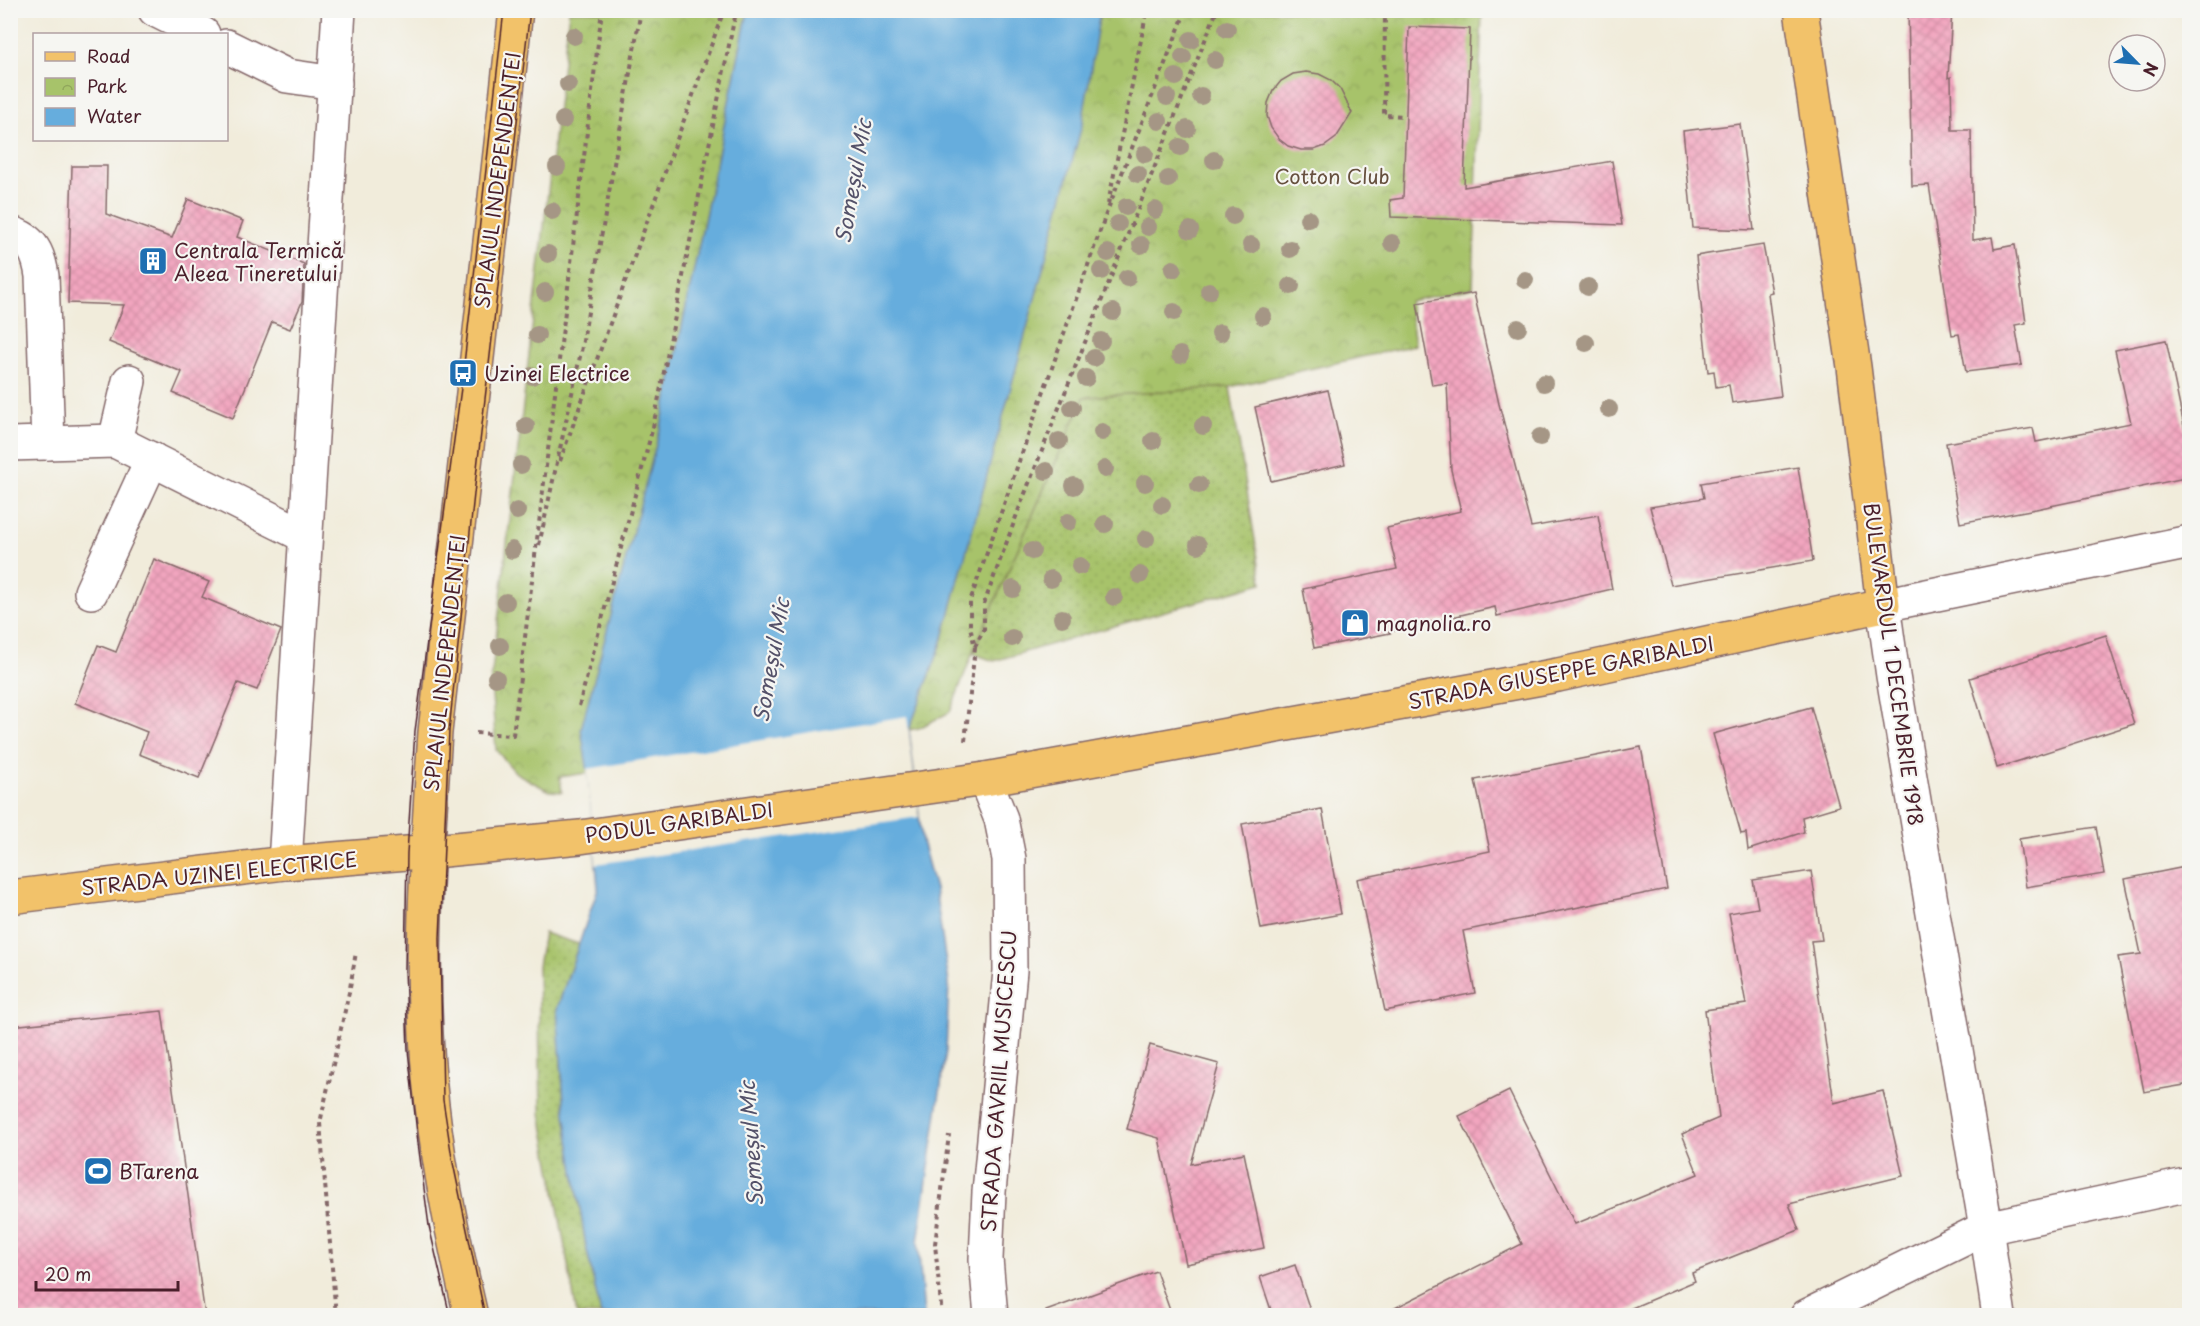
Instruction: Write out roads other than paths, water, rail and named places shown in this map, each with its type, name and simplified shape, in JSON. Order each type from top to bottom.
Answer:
[{"type":"main road","name":"SPLAIUL INDEPENDENȚEI","points":[[471,1316],[445,1192],[432,1106],[424,993],[427,852],[438,709],[516,10]]},
{"type":"main road","name":"BULEVARDUL 1 DECEMBRIE 1918","points":[[1802,10],[1854,367],[1884,605]]},
{"type":"main road","name":"STRADA GIUSEPPE GARIBALDI","points":[[930,787],[1558,675],[1884,605]]},
{"type":"main road","name":"PODUL GARIBALDI","points":[[427,852],[580,837],[930,787]]},
{"type":"main road","name":"STRADA UZINEI ELECTRICE","points":[[10,897],[285,862],[427,852]]},
{"type":"street","points":[[155,10],[201,33]]},
{"type":"street","points":[[285,862],[339,10]]},
{"type":"street","points":[[228,47],[287,76],[335,83]]},
{"type":"street","points":[[10,233],[25,238],[34,247],[39,259],[42,276],[48,443]]},
{"type":"street","points":[[115,441],[129,381]]},
{"type":"street","points":[[10,444],[115,441],[305,536]]},
{"type":"street","points":[[91,592],[152,459]]},
{"type":"street","name":"STRADA GIUSEPPE GARIBALDI","points":[[1884,605],[2190,542]]},
{"type":"street","name":"BULEVARDUL 1 DECEMBRIE 1918","points":[[1884,605],[1895,687],[1999,1316]]},
{"type":"street","name":"STRADA GAVRIIL MUSICESCU","points":[[985,779],[1001,819],[1009,859],[1010,971],[988,1192],[986,1260],[991,1316]]},
{"type":"street","points":[[1807,1316],[1986,1228],[2190,1184]]},
{"type":"water","name":"Someșul Mic","points":[[748,11],[1100,11],[1082,125],[941,645],[909,730],[922,841],[935,889],[949,983],[946,1051],[918,1242],[924,1315],[601,1315],[586,1246],[565,1114],[557,1009],[598,888],[588,773],[581,729],[662,422]]},
{"type":"tram line","points":[[450,1316],[429,1226],[408,1050],[405,969],[407,853],[415,731],[463,373],[504,10]]},
{"type":"tram line","points":[[485,1316],[452,1158],[443,1100],[440,938],[449,731],[530,10]]},
{"type":"place","name":"Centrala Termică Aleea Tineretului","points":[[153,261]]},
{"type":"place","name":"Uzinei Electrice","points":[[463,373]]},
{"type":"place","name":"magnolia.ro","points":[[1355,623]]},
{"type":"place","name":"BTarena","points":[[98,1171]]},
{"type":"park label","name":"Cotton Club","points":[[1332,176]]}]
